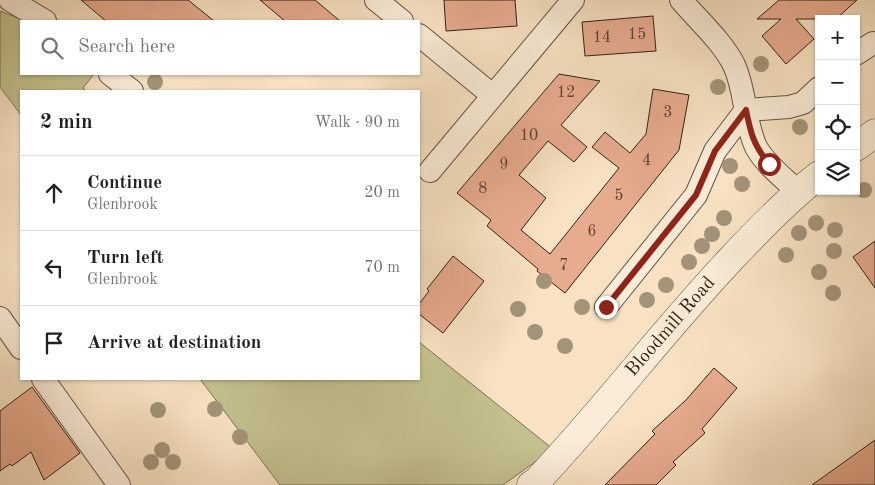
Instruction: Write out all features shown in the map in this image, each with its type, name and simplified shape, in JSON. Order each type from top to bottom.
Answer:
[{"type":"street","points":[[10,0],[43,20]]},
{"type":"street","points":[[376,0],[401,20]]},
{"type":"street","points":[[430,172],[492,95],[573,0]]},
{"type":"street","points":[[681,0],[725,50],[734,66],[751,135],[757,149],[769,164],[798,192]]},
{"type":"street","points":[[420,36],[492,95]]},
{"type":"street","points":[[111,75],[131,90]]},
{"type":"street","points":[[606,307],[696,195],[715,151],[746,110],[789,107],[803,103],[815,92]]},
{"type":"street","points":[[860,144],[875,133]]},
{"type":"street","name":"Bloodmill Road","points":[[535,484],[568,448],[706,285],[750,238],[815,178]]},
{"type":"street","points":[[0,318],[20,347]]},
{"type":"street","points":[[44,380],[119,485]]},
{"type":"shaded area","points":[[0,11],[23,20],[20,20],[20,75],[93,75],[83,88],[85,90],[20,90],[20,114],[0,87]]},
{"type":"shaded area","points":[[420,343],[553,449],[503,485],[280,485],[201,380],[420,380]]},
{"type":"building","points":[[81,0],[188,0],[213,20],[105,20]]},
{"type":"building","points":[[260,0],[315,0],[339,20],[284,20]]},
{"type":"building","points":[[444,0],[515,0],[517,26],[446,31]]},
{"type":"building","points":[[779,0],[857,0],[840,15],[815,15],[815,19],[796,19],[814,39],[786,64],[762,36],[781,19],[757,19]]},
{"type":"building","points":[[653,16],[656,51],[585,56],[582,22]]},
{"type":"building","points":[[559,74],[600,81],[561,125],[587,147],[574,162],[548,141],[519,175],[546,198],[521,230],[550,254],[619,168],[592,147],[605,132],[630,153],[646,134],[653,89],[689,95],[679,150],[565,293],[537,271],[538,269],[487,226],[491,220],[457,193]]},
{"type":"building","points":[[875,241],[875,288],[853,257]]},
{"type":"building","points":[[453,256],[484,281],[443,333],[420,315],[420,303],[429,291],[427,289]]},
{"type":"building","points":[[714,368],[737,388],[702,429],[705,433],[673,462],[676,465],[656,485],[605,485],[655,434],[652,431],[686,400]]},
{"type":"building","points":[[32,387],[80,453],[44,480],[31,452],[12,466],[10,464],[0,471],[0,411]]},
{"type":"building","points":[[875,440],[875,485],[812,485]]},
{"type":"route","points":[[606,307],[696,195],[715,151],[746,110],[751,135],[757,149],[769,164]]}]
